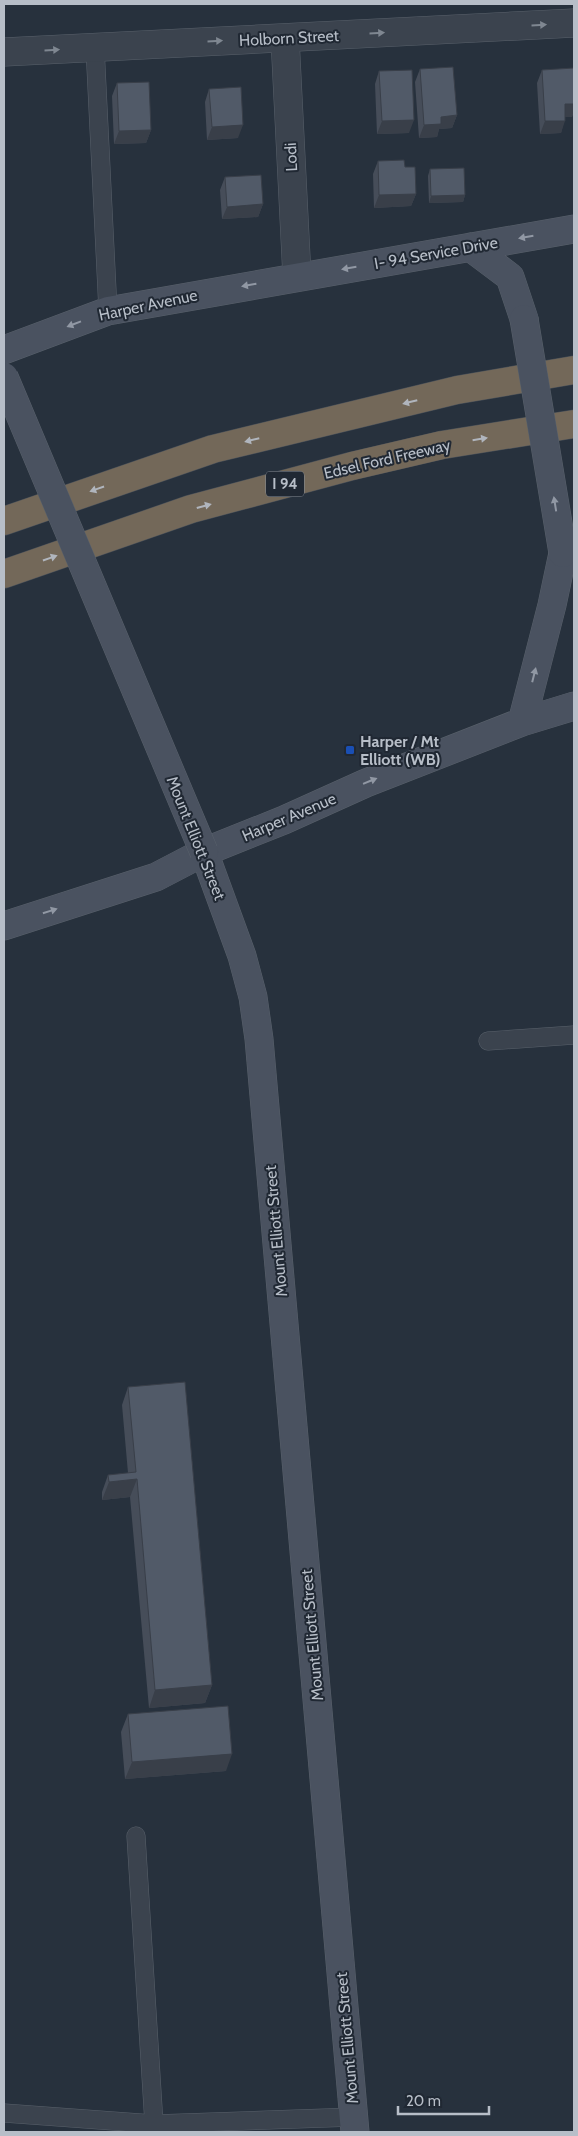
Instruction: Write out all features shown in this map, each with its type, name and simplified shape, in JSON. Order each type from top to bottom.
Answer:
[{"type":"highway","points":[[4,521],[213,449],[457,390],[574,370]]},
{"type":"highway","name":"Edsel Ford Freeway","points":[[4,574],[191,509],[352,466],[442,445],[574,424]]},
{"type":"main road","name":"I- 94 Service Drive","points":[[297,277],[574,229]]},
{"type":"main road","points":[[470,247],[510,277],[524,319],[562,552],[552,605],[522,722]]},
{"type":"main road","name":"Harper Avenue","points":[[4,350],[108,311],[297,277]]},
{"type":"main road","name":"Mount Elliott Street","points":[[4,377],[204,852],[242,956],[253,997],[259,1039],[354,2124]]},
{"type":"main road","name":"Harper Avenue","points":[[4,926],[156,877],[204,852],[284,820],[366,783],[522,722],[574,706]]},
{"type":"street","name":"Holborn Street","points":[[4,52],[574,23]]},
{"type":"street","name":"Lodi","points":[[285,38],[297,277]]},
{"type":"lane","points":[[95,48],[108,311]]},
{"type":"lane","points":[[488,1041],[574,1035]]},
{"type":"lane","points":[[136,1836],[154,2124]]},
{"type":"lane","points":[[4,2113],[154,2124],[354,2124]]},
{"type":"building","points":[[453,67],[457,115],[441,117],[441,124],[424,125],[420,69]]},
{"type":"building","points":[[574,68],[574,104],[565,104],[565,121],[545,121],[542,70]]},
{"type":"building","points":[[412,70],[414,120],[382,121],[379,71]]},
{"type":"building","points":[[149,82],[151,130],[119,131],[117,83]]},
{"type":"building","points":[[241,87],[243,125],[212,127],[209,89]]},
{"type":"building","points":[[404,160],[405,167],[415,167],[416,194],[379,195],[378,161]]},
{"type":"building","points":[[464,168],[465,195],[431,196],[430,169]]},
{"type":"building","points":[[261,175],[263,204],[227,207],[225,177]]},
{"type":"building","points":[[185,1382],[212,1685],[155,1690],[137,1479],[109,1482],[108,1475],[136,1472],[128,1387]]},
{"type":"building","points":[[228,1706],[232,1754],[132,1762],[128,1714]]},
{"type":"place","name":"Harper / Mt Elliott (WB)","points":[[350,750]]}]
